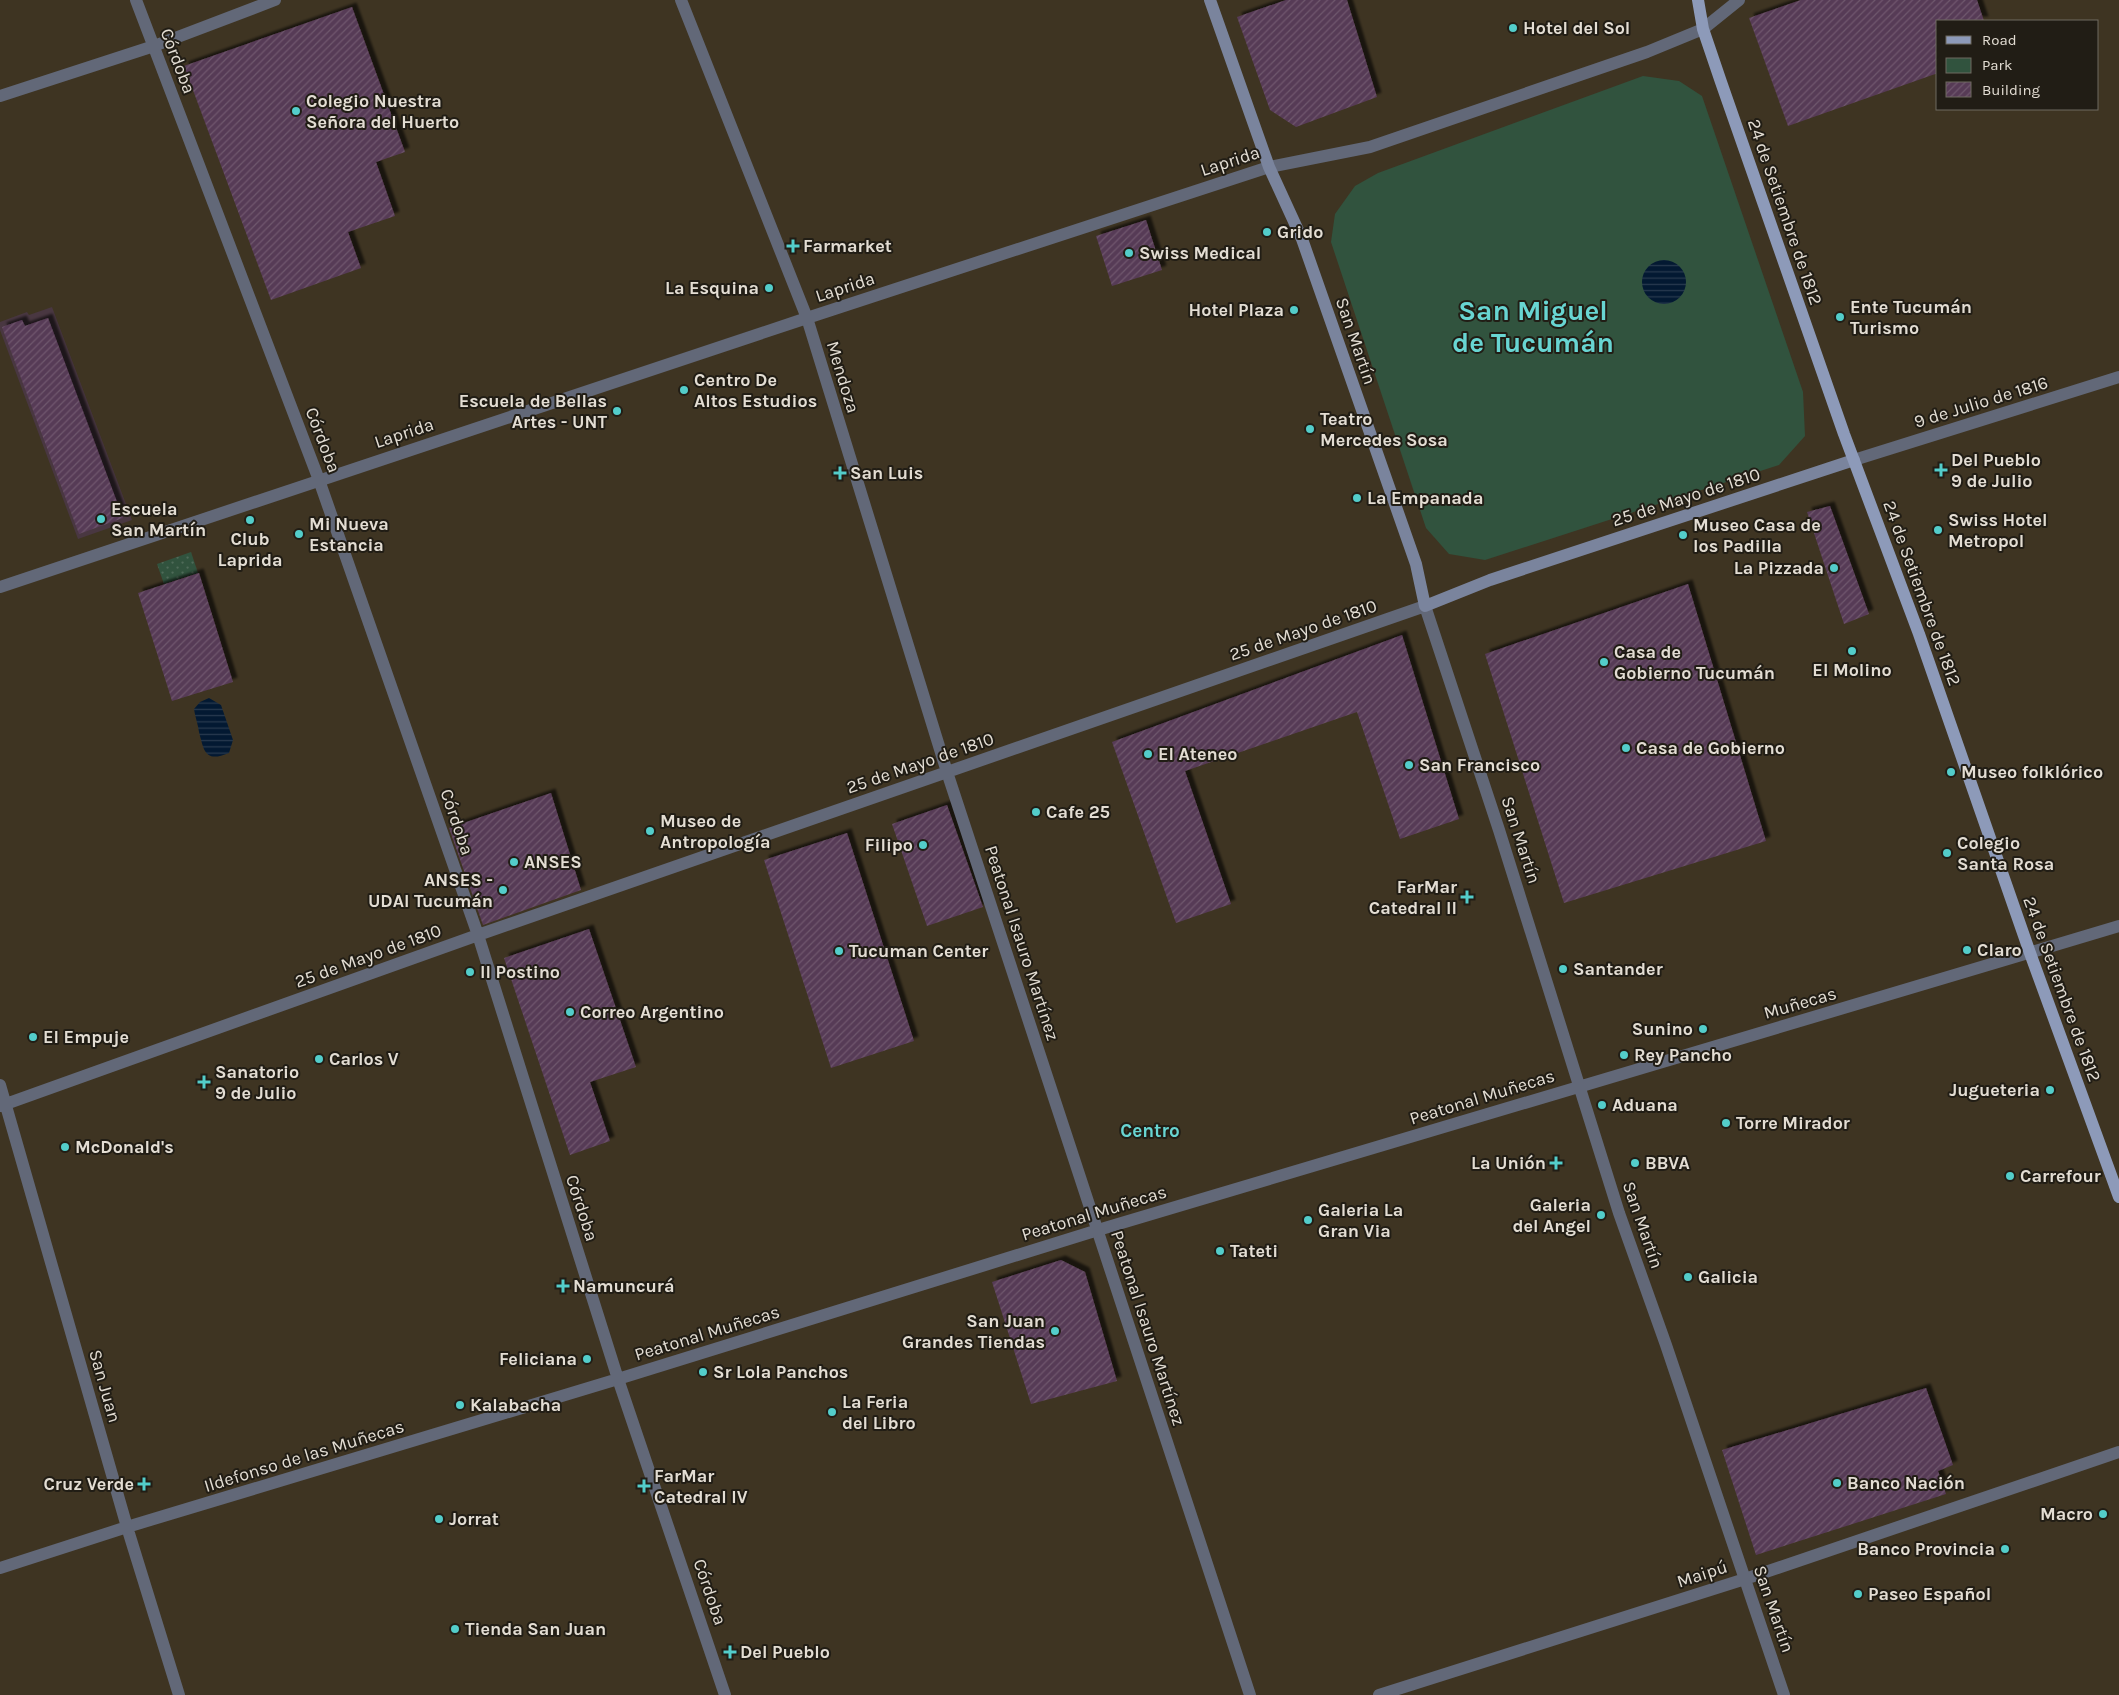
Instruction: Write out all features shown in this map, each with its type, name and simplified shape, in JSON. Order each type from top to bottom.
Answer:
[{"type":"main road","name":"San Martín","points":[[1210,0],[1269,167],[1302,239],[1416,564],[1425,606]]},
{"type":"main road","name":"24 de Setiembre de 1812","points":[[1698,0],[1703,29],[1854,460],[1919,634],[2030,953],[2119,1197]]},
{"type":"main road","name":"25 de Mayo de 1810","points":[[1425,606],[1490,580],[1854,460]]},
{"type":"street","name":"Córdoba","points":[[136,0],[319,480],[478,936],[618,1379],[725,1695]]},
{"type":"street","points":[[0,96],[154,46],[275,0]]},
{"type":"street","name":"Mendoza","points":[[681,0],[807,318],[948,772]]},
{"type":"street","name":"Laprida","points":[[0,587],[807,318],[1269,167],[1370,147],[1648,52],[1703,29],[1739,0]]},
{"type":"street","name":"9 de Julio de 1816","points":[[1854,460],[2119,377]]},
{"type":"street","name":"25 de Mayo de 1810","points":[[3,1105],[478,936],[1425,606]]},
{"type":"street","name":"San Martín","points":[[1425,606],[1499,830],[1619,1213],[1784,1695]]},
{"type":"street","name":"Peatonal Isauro Martínez","points":[[948,772],[1250,1695]]},
{"type":"street","name":"Muñecas","points":[[1580,1085],[2119,926]]},
{"type":"street","name":"San Juan","points":[[0,1085],[3,1105],[127,1527],[179,1695]]},
{"type":"street","name":"Peatonal Muñecas","points":[[618,1379],[1098,1230],[1580,1085]]},
{"type":"street","name":"Ildefonso de las Muñecas","points":[[0,1568],[127,1527],[618,1379]]},
{"type":"street","name":"Maipú","points":[[1379,1695],[1745,1579],[2119,1452]]},
{"type":"shaded area","points":[[52,307],[132,520],[78,539],[0,330],[0,322],[27,312],[29,315]]},
{"type":"green space","points":[[1643,76],[1679,81],[1702,96],[1803,392],[1805,436],[1779,465],[1485,560],[1449,554],[1426,528],[1331,242],[1335,214],[1355,186],[1378,173]]},
{"type":"green space","points":[[191,552],[198,573],[164,584],[157,564]]},
{"type":"water","points":[[1668,260],[1680,266],[1685,273],[1685,291],[1680,298],[1673,303],[1660,304],[1652,301],[1645,294],[1642,278],[1645,270],[1652,263]]},
{"type":"water","points":[[209,698],[221,705],[233,740],[229,753],[215,757],[210,756],[204,750],[194,712],[194,709],[200,702]]},
{"type":"building","points":[[1286,0],[1347,0],[1377,97],[1296,127],[1270,110],[1237,17]]},
{"type":"building","points":[[1801,0],[1977,0],[1984,20],[1936,20],[1936,74],[1788,126],[1749,18]]},
{"type":"building","name":"Colegio Nuestra Señora del Huerto","points":[[352,7],[405,152],[376,162],[395,216],[348,232],[361,268],[271,300],[184,66]]},
{"type":"building","name":"Swiss Medical","points":[[1146,220],[1162,270],[1112,286],[1096,236]]},
{"type":"building","points":[[48,318],[123,518],[79,534],[2,327],[22,320],[25,326]]},
{"type":"building","points":[[1830,506],[1869,614],[1844,624],[1807,512]]},
{"type":"building","points":[[199,573],[233,682],[172,701],[138,593]]},
{"type":"building","name":"Casa de Gobierno","points":[[1688,584],[1766,841],[1564,903],[1485,654]]},
{"type":"building","points":[[1402,635],[1459,819],[1400,839],[1357,712],[1185,771],[1231,904],[1176,923],[1112,742]]},
{"type":"building","name":"ANSES","points":[[551,793],[581,890],[483,925],[449,828]]},
{"type":"building","points":[[947,805],[983,907],[927,926],[892,824]]},
{"type":"building","name":"Tucuman Center","points":[[847,833],[914,1041],[831,1068],[764,860]]},
{"type":"building","name":"Correo Argentino","points":[[589,929],[636,1067],[590,1082],[610,1141],[570,1155],[504,958]]},
{"type":"building","name":"San Juan Grandes Tiendas","points":[[1061,1260],[1085,1272],[1117,1381],[1031,1404],[992,1282]]},
{"type":"building","name":"Banco Nación","points":[[1926,1388],[1953,1465],[1938,1471],[1946,1494],[1756,1555],[1722,1450]]},
{"type":"place","name":"Hotel del Sol","points":[[1513,28]]},
{"type":"place","name":"Colegio Nuestra Señora del Huerto","points":[[296,111]]},
{"type":"place","name":"Grido","points":[[1267,232]]},
{"type":"place","name":"Farmarket","points":[[793,246]]},
{"type":"place","name":"Swiss Medical","points":[[1129,253]]},
{"type":"place","name":"La Esquina","points":[[769,288]]},
{"type":"place","name":"Hotel Plaza","points":[[1294,310]]},
{"type":"place","name":"Ente Tucumán Turismo","points":[[1840,317]]},
{"type":"place","name":"Centro De Altos Estudios","points":[[684,390]]},
{"type":"place","name":"Escuela de Bellas Artes - UNT","points":[[617,411]]},
{"type":"place","name":"Teatro Mercedes Sosa","points":[[1310,429]]},
{"type":"place","name":"Del Pueblo 9 de Julio","points":[[1941,470]]},
{"type":"place","name":"San Luis","points":[[840,473]]},
{"type":"place","name":"La Empanada","points":[[1357,498]]},
{"type":"place","name":"Escuela San Martín","points":[[101,519]]},
{"type":"place","name":"Club Laprida","points":[[250,520]]},
{"type":"place","name":"Swiss Hotel Metropol","points":[[1938,530]]},
{"type":"place","name":"Mi Nueva Estancia","points":[[299,534]]},
{"type":"place","name":"Museo Casa de los Padilla","points":[[1683,535]]},
{"type":"place","name":"La Pizzada","points":[[1834,568]]},
{"type":"place","name":"El Molino","points":[[1852,651]]},
{"type":"place","name":"Casa de Gobierno Tucumán","points":[[1604,662]]},
{"type":"place","name":"Casa de Gobierno","points":[[1626,748]]},
{"type":"place","name":"El Ateneo","points":[[1148,754]]},
{"type":"place","name":"San Francisco","points":[[1409,765]]},
{"type":"place","name":"Museo folklórico","points":[[1951,772]]},
{"type":"place","name":"Cafe 25","points":[[1036,812]]},
{"type":"place","name":"Museo de Antropología","points":[[650,831]]},
{"type":"place","name":"Filipo","points":[[923,845]]},
{"type":"place","name":"Colegio Santa Rosa","points":[[1947,853]]},
{"type":"place","name":"ANSES","points":[[514,862]]},
{"type":"place","name":"ANSES - UDAI Tucumán","points":[[503,890]]},
{"type":"place","name":"FarMar Catedral II","points":[[1467,897]]},
{"type":"place","name":"Claro","points":[[1967,950]]},
{"type":"place","name":"Tucuman Center","points":[[839,951]]},
{"type":"place","name":"Santander","points":[[1563,969]]},
{"type":"place","name":"Il Postino","points":[[470,972]]},
{"type":"place","name":"Correo Argentino","points":[[570,1012]]},
{"type":"place","name":"Sunino","points":[[1703,1029]]},
{"type":"place","name":"El Empuje","points":[[33,1037]]},
{"type":"place","name":"Rey Pancho","points":[[1624,1055]]},
{"type":"place","name":"Carlos V","points":[[319,1059]]},
{"type":"place","name":"Sanatorio 9 de Julio","points":[[204,1082]]},
{"type":"place","name":"Jugueteria","points":[[2050,1090]]},
{"type":"place","name":"Aduana","points":[[1602,1105]]},
{"type":"place","name":"Torre Mirador","points":[[1726,1123]]},
{"type":"place","name":"McDonald's","points":[[65,1147]]},
{"type":"place","name":"La Unión","points":[[1556,1163]]},
{"type":"place","name":"BBVA","points":[[1635,1163]]},
{"type":"place","name":"Carrefour","points":[[2010,1176]]},
{"type":"place","name":"Galeria del Angel","points":[[1601,1215]]},
{"type":"place","name":"Galeria La Gran Via","points":[[1308,1220]]},
{"type":"place","name":"Tateti","points":[[1220,1251]]},
{"type":"place","name":"Galicia","points":[[1688,1277]]},
{"type":"place","name":"Namuncurá","points":[[563,1286]]},
{"type":"place","name":"San Juan Grandes Tiendas","points":[[1055,1331]]},
{"type":"place","name":"Feliciana","points":[[587,1359]]},
{"type":"place","name":"Sr Lola Panchos","points":[[703,1372]]},
{"type":"place","name":"Kalabacha","points":[[460,1405]]},
{"type":"place","name":"La Feria del Libro","points":[[832,1412]]},
{"type":"place","name":"Banco Nación","points":[[1837,1483]]},
{"type":"place","name":"Cruz Verde","points":[[144,1484]]},
{"type":"place","name":"FarMar Catedral IV","points":[[644,1486]]},
{"type":"place","name":"Macro","points":[[2103,1514]]},
{"type":"place","name":"Jorrat","points":[[439,1519]]},
{"type":"place","name":"Banco Provincia","points":[[2005,1549]]},
{"type":"place","name":"Paseo Español","points":[[1858,1594]]},
{"type":"place","name":"Tienda San Juan","points":[[455,1629]]},
{"type":"place","name":"Del Pueblo","points":[[730,1652]]},
{"type":"district","name":"San Miguel de Tucumán","points":[[1533,326]]},
{"type":"district","name":"Centro","points":[[1150,1131]]}]
